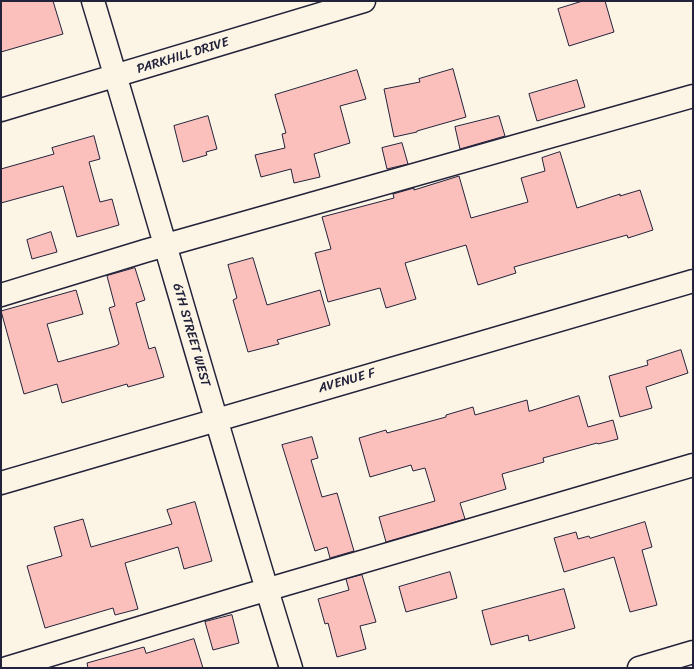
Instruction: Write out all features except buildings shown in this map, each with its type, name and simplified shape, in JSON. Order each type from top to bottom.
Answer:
[{"type":"street","name":"6TH STREET WEST","points":[[93,1],[166,245],[216,420],[291,668]]},
{"type":"street","name":"PARKHILL DRIVE","points":[[1,110],[364,1]]},
{"type":"street","points":[[1,294],[166,245],[693,96]]},
{"type":"street","name":"AVENUE F","points":[[1,483],[693,281]]},
{"type":"street","points":[[7,668],[693,465]]},
{"type":"street","points":[[639,668],[693,652]]}]
